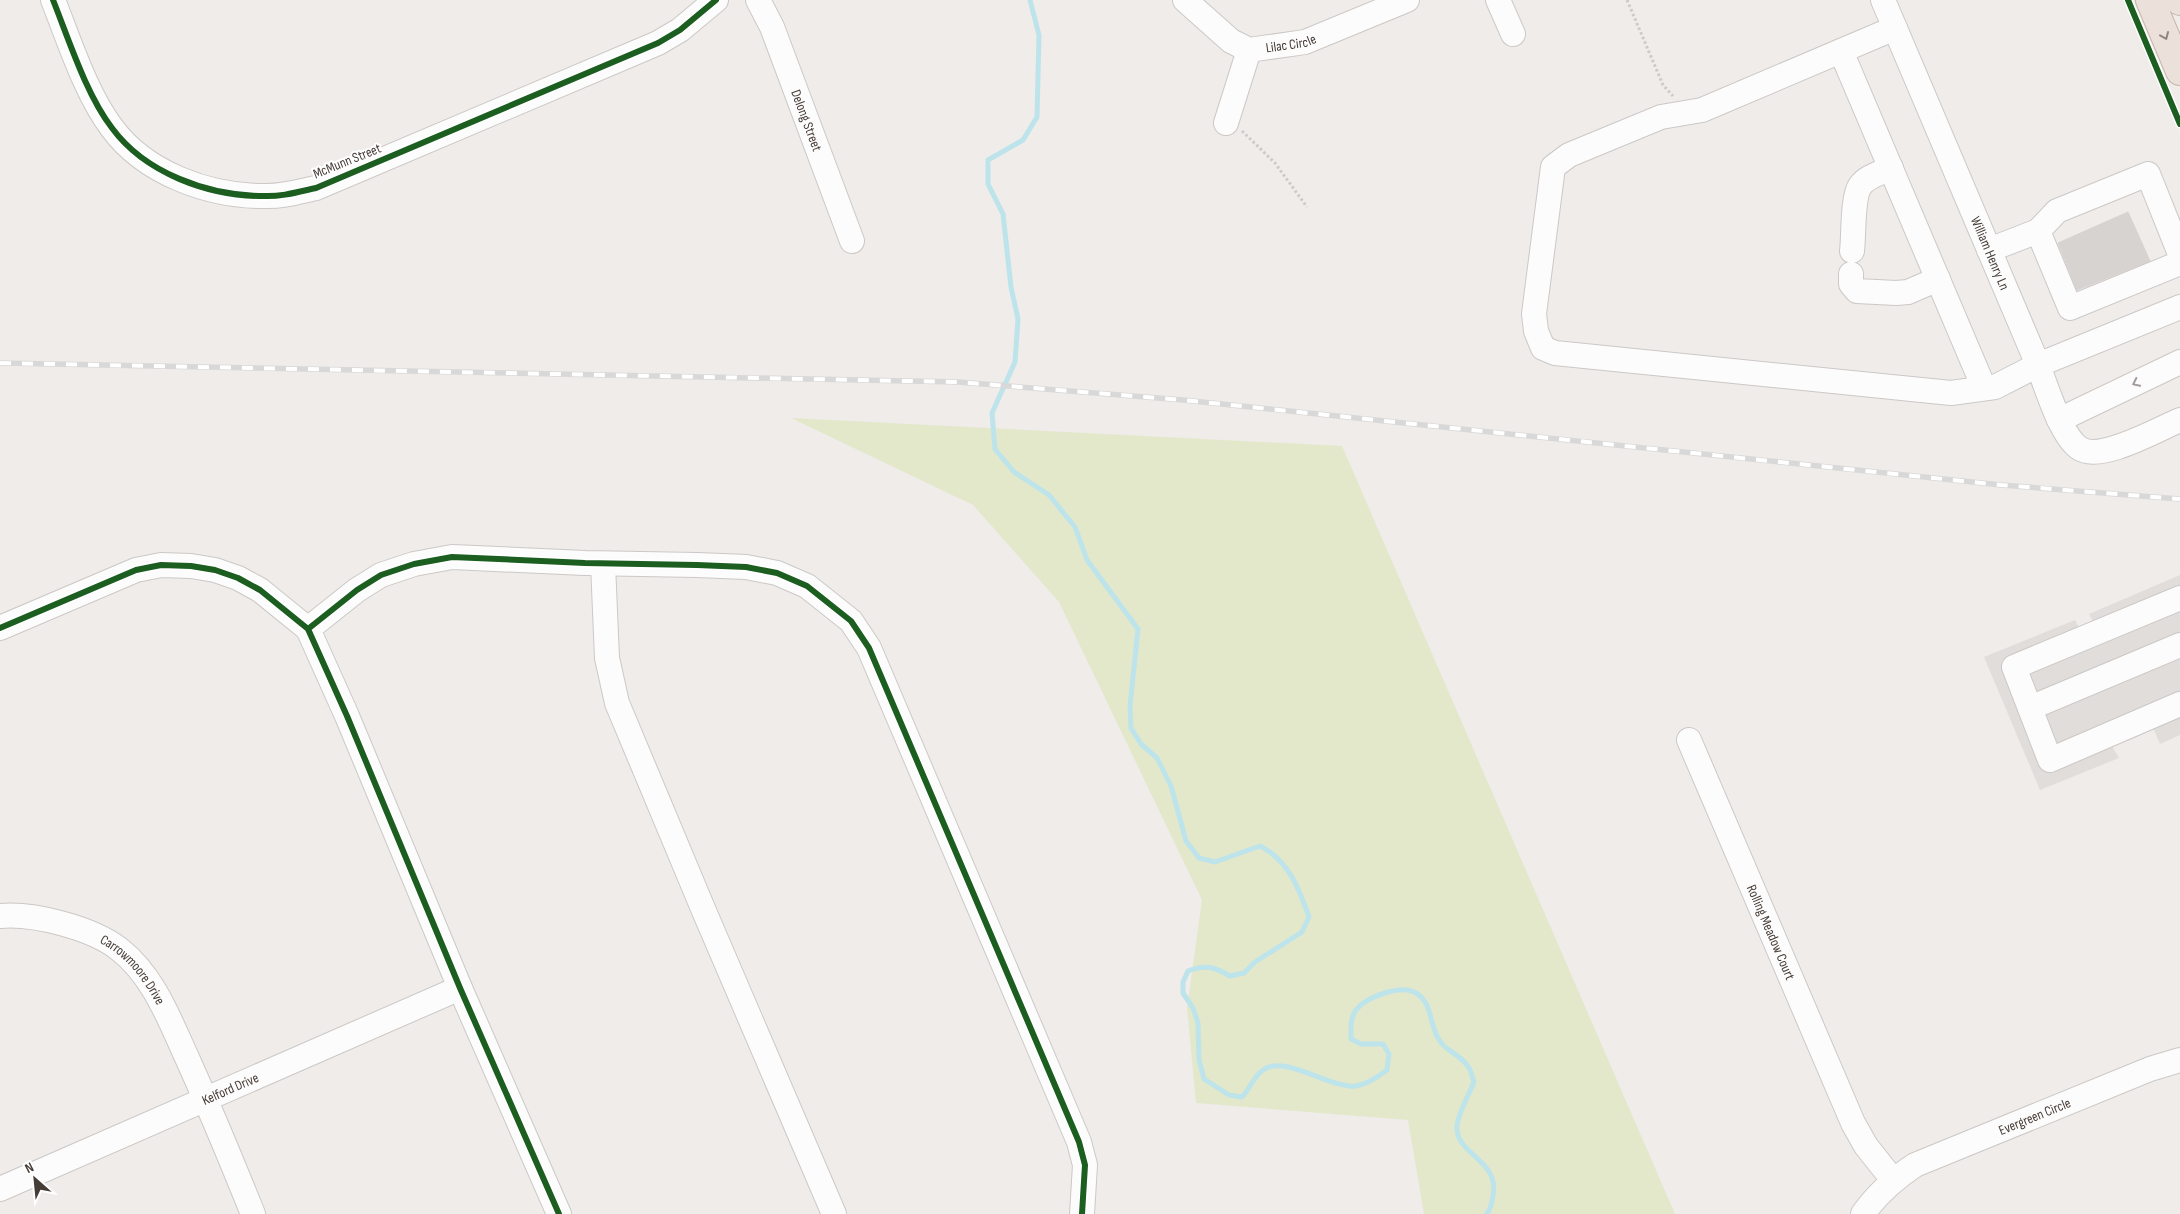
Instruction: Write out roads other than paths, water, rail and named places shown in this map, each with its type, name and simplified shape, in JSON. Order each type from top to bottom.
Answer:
[{"type":"highway","points":[[2150,0],[2180,71]]},
{"type":"street","name":"McMunn Street","points":[[53,0],[97,106],[112,128],[131,149],[153,166],[175,177],[240,195],[264,196],[290,194],[316,188],[658,43],[680,30],[716,0]]},
{"type":"street","name":"Delong Street","points":[[758,0],[772,27],[852,241]]},
{"type":"street","name":"Lilac Circle","points":[[1185,0],[1231,41],[1249,50],[1304,42],[1407,0]]},
{"type":"street","points":[[1498,0],[1512,34]]},
{"type":"street","name":"William Henry Ln","points":[[1883,0],[2038,365],[2059,420],[2078,448],[2087,451],[2104,452],[2180,420]]},
{"type":"street","points":[[1895,28],[1702,110],[1660,117],[1569,155],[1553,167],[1534,314],[1536,331],[1543,348],[1555,353],[1951,393],[1995,387],[2038,365],[2180,308]]},
{"type":"street","points":[[1227,120],[1249,50]]},
{"type":"street","points":[[1841,51],[1984,388]]},
{"type":"street","points":[[1891,168],[1868,178],[1860,186],[1857,198],[1851,284],[1857,290],[1896,293],[1908,292],[1938,279]]},
{"type":"street","points":[[1989,250],[2038,231],[2057,210],[2148,174],[2180,254]]},
{"type":"street","points":[[2038,231],[2070,308],[2180,263]]},
{"type":"street","points":[[2059,420],[2180,362]]},
{"type":"street","points":[[308,629],[357,590],[381,575],[414,564],[452,557],[603,564],[746,567],[778,572],[807,586],[851,621],[869,648],[1079,1142],[1085,1165],[1082,1214]]},
{"type":"street","points":[[603,564],[607,658],[617,703],[685,867],[834,1214]]},
{"type":"street","points":[[0,628],[136,570],[161,565],[191,566],[215,570],[238,578],[260,590],[308,629],[347,716],[460,988],[559,1214]]},
{"type":"street","points":[[2180,598],[2014,667],[2050,760],[2180,704]]},
{"type":"street","points":[[2030,708],[2180,645]]},
{"type":"street","name":"Rolling Meadow Court","points":[[1689,740],[1853,1123],[1866,1146],[1893,1180]]},
{"type":"street","name":"Carrowmoore Drive","points":[[0,916],[46,919],[84,931],[119,948],[151,982],[206,1099],[253,1214]]},
{"type":"street","name":"Kelford Drive","points":[[0,1189],[460,988]]},
{"type":"street","name":"Evergreen Circle","points":[[1863,1214],[1872,1201],[1893,1180],[1915,1165],[2150,1069],[2180,1060]]},
{"type":"waterway","points":[[1030,0],[1039,35],[1037,117],[1023,140],[988,160],[988,184],[1003,214],[1011,287],[1018,319],[1015,362],[992,413],[995,449],[1014,472],[1049,495],[1075,527],[1087,560],[1138,629],[1130,706],[1131,728],[1141,744],[1157,758],[1171,786],[1186,841],[1199,858],[1215,862],[1260,846],[1270,852],[1291,876],[1309,917],[1302,932],[1255,962],[1244,973],[1230,976],[1220,970],[1205,967],[1188,971],[1183,982],[1183,993],[1193,1008],[1198,1023],[1199,1060],[1204,1079],[1229,1095],[1242,1097],[1260,1073],[1272,1066],[1295,1069],[1346,1086],[1365,1084],[1387,1070],[1389,1054],[1383,1044],[1361,1044],[1351,1039],[1351,1024],[1354,1013],[1361,1005],[1384,993],[1402,990],[1416,993],[1428,1007],[1434,1030],[1440,1041],[1468,1067],[1474,1082],[1457,1126],[1458,1136],[1463,1144],[1484,1165],[1490,1174],[1493,1184],[1493,1196],[1487,1214]]},
{"type":"railway","points":[[0,363],[958,382],[1183,400],[2001,485],[2180,499]]}]
